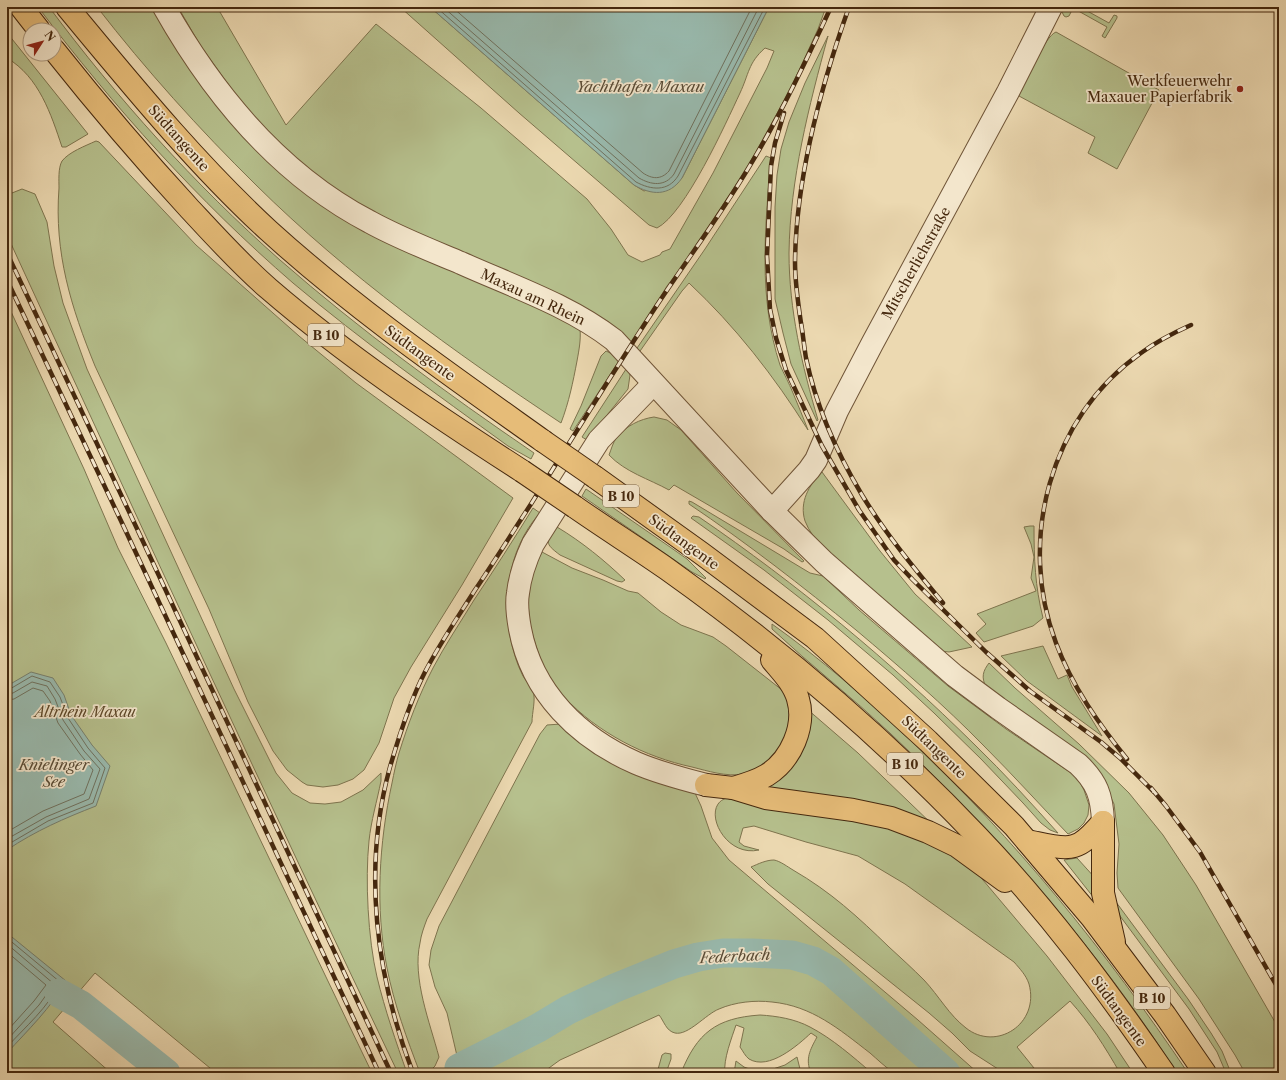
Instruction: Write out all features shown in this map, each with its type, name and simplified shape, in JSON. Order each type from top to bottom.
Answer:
[{"type":"highway","points":[[21,7],[32,22]]},
{"type":"highway","name":"Südtangente","points":[[67,7],[163,122],[225,189],[324,280],[384,327],[765,600],[820,642],[928,741],[1014,826],[1092,918],[1165,1015],[1205,1073]]},
{"type":"highway","name":"Südtangente","points":[[62,60],[82,86],[155,171],[215,236],[268,288],[376,374],[667,569],[748,630],[838,703],[895,755],[978,837],[1045,914],[1116,1004],[1164,1073]]},
{"type":"highway","points":[[706,785],[720,788],[733,788],[750,783],[768,775],[782,763],[793,747],[798,727],[798,699],[794,690],[748,630]]},
{"type":"highway","points":[[733,788],[766,798],[853,810],[891,818],[928,832],[957,846],[990,869],[1045,914]]},
{"type":"highway","points":[[1027,841],[1060,847],[1074,846],[1088,838],[1103,822]]},
{"type":"highway","points":[[1103,822],[1103,894],[1115,947]]},
{"type":"street","name":"Maxau am Rhein","points":[[164,7],[193,54],[235,113],[288,166],[318,190],[369,222],[562,308],[614,340],[772,511],[824,562],[955,676],[1087,772],[1096,785],[1102,809],[1103,822]]},
{"type":"street","name":"Mitscherlichstraße","points":[[772,511],[806,475],[816,460],[837,411],[868,351],[1008,92],[1051,7]]},
{"type":"street","points":[[654,384],[599,440],[533,544],[525,560],[518,593],[518,618],[523,644],[533,670],[554,704],[572,722],[588,735],[614,752],[637,763],[676,777],[706,785]]},
{"type":"green space","points":[[38,7],[49,7],[60,22],[50,22]]},
{"type":"green space","points":[[97,7],[157,7],[274,164],[560,315],[580,329],[580,345],[574,377],[569,400],[561,423],[481,369],[402,311],[327,250],[291,218],[235,164],[194,121],[134,54]]},
{"type":"green space","points":[[178,7],[217,7],[286,125],[376,24],[481,108],[587,199],[611,229],[628,255],[642,262],[660,255],[662,252],[670,249],[713,173],[767,68],[774,51],[765,48],[755,59],[725,125],[692,187],[680,205],[668,219],[657,228],[649,225],[519,113],[400,7],[430,7],[634,185],[644,191],[682,178],[769,7],[826,7],[818,29],[791,88],[747,168],[685,263],[667,286],[631,345],[363,210],[286,153],[238,98],[200,45]]},
{"type":"green space","points":[[1065,7],[1080,7],[1109,23],[1114,15],[1117,16],[1117,18],[1105,38],[1102,36],[1107,27],[1073,8],[1069,16],[1066,17],[1062,12]]},
{"type":"green space","points":[[62,24],[129,107],[187,171],[248,231],[310,286],[372,336],[436,384],[534,453],[531,459],[508,446],[372,346],[293,283],[258,252],[158,152],[62,38]]},
{"type":"green space","points":[[7,32],[22,52],[22,62],[30,62],[88,134],[66,147],[62,147],[48,109],[36,86],[28,75],[7,58]]},
{"type":"green space","points":[[1056,32],[1159,90],[1117,169],[1088,153],[1095,137],[1019,96],[1041,50],[1051,35]]},
{"type":"green space","points":[[828,36],[814,89],[797,170],[790,225],[789,253],[791,295],[794,316],[817,421],[791,364],[775,299],[775,207],[777,175],[781,149],[789,122],[805,83]]},
{"type":"green space","points":[[96,141],[99,142],[196,245],[299,336],[356,383],[513,498],[462,585],[411,667],[394,698],[379,743],[364,770],[353,779],[338,785],[323,787],[307,785],[287,770],[273,751],[248,702],[209,609],[86,344],[72,301],[62,257],[58,212],[59,174],[62,161],[65,158]]},
{"type":"green space","points":[[766,156],[771,158],[765,236],[768,314],[780,365],[808,430],[782,390],[753,352],[706,299],[689,283],[638,354],[635,351],[705,249]]},
{"type":"green space","points":[[22,189],[35,194],[47,222],[54,266],[63,303],[87,369],[234,689],[276,773],[292,793],[310,803],[325,804],[341,802],[363,790],[381,773],[381,781],[370,834],[368,856],[367,891],[369,928],[380,989],[407,1073],[398,1073],[348,969],[152,550],[7,235],[7,207],[9,205],[7,195]]},
{"type":"green space","name":"Altrhein Maxau","points":[[7,303],[84,469],[118,548],[166,643],[372,1073],[216,1073],[95,973],[53,1022],[111,1073],[7,1073]]},
{"type":"green space","points":[[606,351],[621,358],[573,431],[570,429],[601,356]]},
{"type":"green space","points":[[628,366],[630,375],[628,389],[587,440],[582,437]]},
{"type":"green space","points":[[654,417],[667,420],[681,430],[737,493],[804,561],[802,562],[784,549],[674,485],[669,490],[630,471],[609,455],[616,439],[629,426],[644,419]]},
{"type":"green space","points":[[822,472],[880,551],[915,594],[972,647],[949,652],[941,651],[818,542],[805,521],[803,507],[809,488]]},
{"type":"green space","points":[[586,489],[687,559],[706,578],[705,579],[692,572],[582,496]]},
{"type":"green space","points":[[689,501],[810,573],[823,576],[859,610],[948,686],[1006,729],[1077,777],[1084,790],[1089,805],[1088,815],[1084,823],[1078,829],[1068,834],[969,731],[905,672],[815,597],[753,549],[689,504]]},
{"type":"green space","points":[[533,508],[540,513],[520,544],[513,562],[507,600],[510,638],[515,656],[523,676],[534,694],[532,722],[427,919],[420,940],[418,971],[420,985],[439,1057],[435,1066],[428,1073],[420,1073],[393,995],[383,945],[380,876],[384,829],[392,783],[406,731],[418,699],[433,668],[474,600]]},
{"type":"green space","points":[[693,516],[699,517],[772,569],[807,596],[910,683],[986,756],[1058,833],[1050,830],[1041,823],[981,759],[893,675],[828,620],[764,570],[691,518]]},
{"type":"green space","points":[[1034,526],[1034,550],[1038,595],[1043,618],[1033,626],[984,642],[976,633],[986,624],[977,614],[1036,591],[1031,578],[1034,557],[1031,544],[1024,527]]},
{"type":"green space","points":[[557,527],[609,565],[625,580],[622,582],[617,581],[560,555],[551,548],[548,542]]},
{"type":"green space","points":[[542,552],[572,568],[628,591],[638,593],[661,612],[681,625],[713,637],[782,690],[789,706],[789,724],[783,743],[774,755],[757,769],[743,774],[730,775],[711,772],[674,763],[640,750],[607,732],[577,710],[558,690],[549,676],[538,652],[530,625],[528,604],[530,582]]},
{"type":"green space","points":[[772,624],[843,679],[909,739],[986,817],[1023,857],[1092,940],[1157,1028],[1188,1073],[1177,1073],[1114,982],[1080,938],[1007,853],[930,772],[890,733],[786,642],[772,629]]},
{"type":"green space","points":[[1043,646],[1058,679],[1067,675],[1072,687],[1102,736],[1027,681],[1001,656]]},
{"type":"green space","points":[[989,663],[1079,744],[1129,793],[1163,835],[1196,885],[1279,1029],[1279,1073],[1245,1073],[1199,999],[1118,888],[1117,873],[1119,844],[1114,804],[1105,785],[986,687],[983,674]]},
{"type":"green space","points":[[807,709],[858,753],[935,827],[758,789]]},
{"type":"green space","points":[[561,724],[695,793],[712,838],[729,860],[918,1020],[978,1073],[919,1074],[893,1072],[847,1035],[824,1020],[800,1008],[786,1004],[759,1001],[738,1003],[719,1009],[708,1015],[691,1028],[680,1033],[675,1033],[669,1030],[659,1015],[560,1060],[542,1073],[461,1073],[447,1013],[435,987],[429,965],[431,950],[439,926],[540,734],[547,725]]},
{"type":"green space","points":[[727,798],[869,822],[932,842],[972,867],[1047,956],[1107,1034],[1133,1073],[1120,1073],[1097,1036],[1070,1001],[1017,1047],[1034,1068],[1022,1071],[998,1069],[970,1051],[929,1013],[768,884],[751,867],[762,862],[774,860],[784,864],[820,887],[866,925],[924,980],[960,1023],[978,1035],[990,1037],[1002,1035],[1013,1030],[1022,1022],[1028,1011],[1031,998],[1029,984],[1025,975],[1014,962],[905,884],[858,856],[754,826],[743,828],[739,842],[744,846],[759,850],[746,850],[735,846],[726,839],[719,830],[716,820],[716,810],[719,803]]},
{"type":"green space","points":[[1077,858],[1096,879],[1094,898],[1064,860]]},
{"type":"green space","points":[[1113,898],[1188,999],[1211,1033],[1222,1051],[1231,1073],[1226,1073],[1217,1052],[1189,1009],[1120,916]]},
{"type":"green space","points":[[760,1015],[786,1018],[810,1027],[835,1043],[872,1073],[811,1073],[808,1059],[812,1046],[817,1037],[811,1033],[799,1044],[783,1055],[765,1062],[757,1062],[749,1059],[740,1047],[744,1028],[736,1025],[727,1055],[725,1073],[681,1073],[694,1047],[710,1030],[731,1020]]},
{"type":"green space","points":[[665,1053],[671,1054],[671,1059],[666,1073],[657,1073],[662,1055]]},
{"type":"green space","points":[[797,1057],[801,1073],[734,1073],[736,1061],[744,1067],[752,1070],[770,1070],[785,1065]]},
{"type":"water","name":"Yachthafen Maxau","points":[[430,7],[769,7],[682,178],[671,189],[653,192],[634,185]]},
{"type":"water","name":"Knielinger See","points":[[31,672],[53,678],[64,695],[71,715],[92,745],[110,766],[96,806],[50,825],[7,850],[7,686]]},
{"type":"water","points":[[7,933],[66,981],[46,1010],[7,1053]]},
{"type":"waterway","name":"Federbach","points":[[459,1068],[538,1028],[568,1010],[615,988],[674,964],[698,957],[723,953],[751,953],[792,955],[813,961],[831,971],[946,1073]]},
{"type":"waterway","points":[[59,993],[81,1005],[166,1073]]},
{"type":"railway","points":[[413,1073],[400,1036],[382,961],[377,922],[375,883],[381,805],[390,767],[410,707],[425,672],[449,630],[670,285],[716,219],[749,167],[782,108],[831,7]]},
{"type":"railway","points":[[849,7],[820,100],[805,165],[800,197],[796,230],[795,270],[806,358],[815,394],[828,429],[844,463],[862,495],[890,537],[943,603]]},
{"type":"railway","points":[[784,113],[775,143],[771,166],[767,256],[770,309],[776,338],[786,370],[822,446],[859,510],[894,560],[913,580],[986,652],[1030,691],[1101,742],[1120,758],[1154,792]]},
{"type":"railway","points":[[7,253],[391,1073]]},
{"type":"railway","points":[[7,280],[379,1073]]},
{"type":"railway","points":[[1127,759],[1087,704],[1062,659],[1056,643],[1045,604],[1040,563],[1042,523],[1050,483],[1064,446],[1084,411],[1110,380],[1141,353],[1165,338],[1191,325]]},
{"type":"railway","points":[[1151,788],[1200,852],[1279,990]]},
{"type":"place","name":"Werkfeuerwehr Maxauer Papierfabrik","points":[[1240,89]]}]
